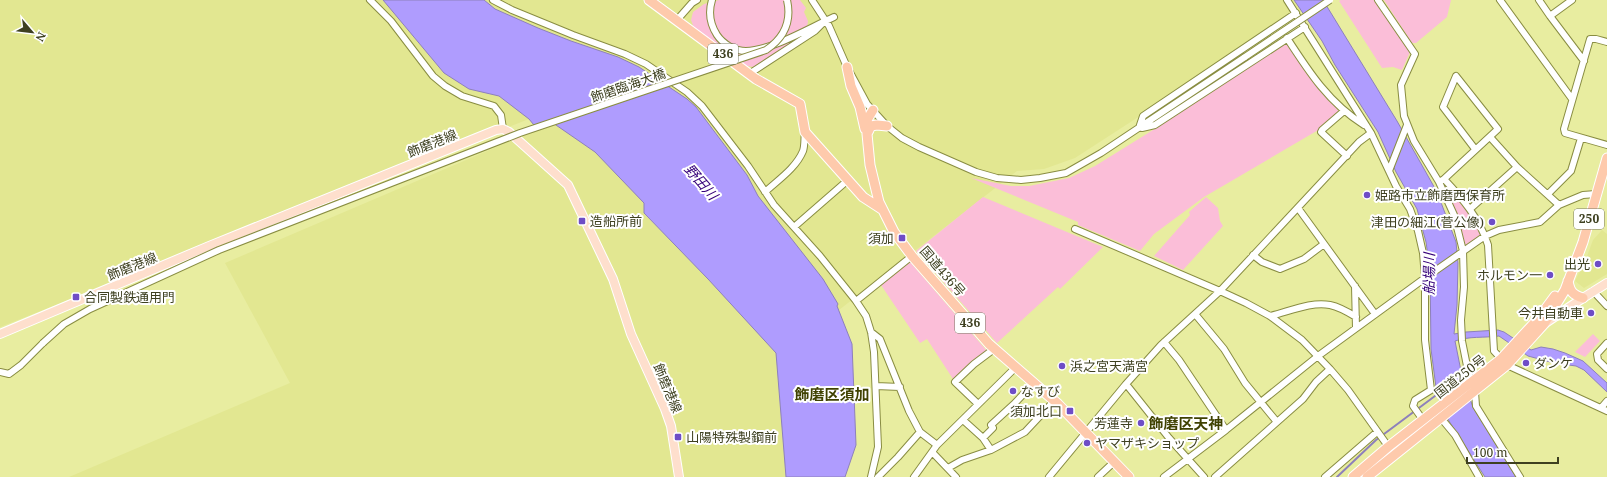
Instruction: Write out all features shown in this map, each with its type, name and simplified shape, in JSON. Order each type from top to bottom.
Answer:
[{"type":"highway","name":"436","points":[[650,0],[749,74],[800,104],[805,132]]},
{"type":"highway","points":[[847,67],[851,86],[860,107],[867,134]]},
{"type":"highway","name":"国道436号","points":[[872,110],[867,120],[870,169],[876,194],[894,232],[912,256],[994,349],[1054,401],[1129,477]]},
{"type":"highway","points":[[867,134],[872,126],[877,124],[887,126]]},
{"type":"highway","points":[[805,132],[863,197],[883,210]]},
{"type":"highway","name":"国道250号","points":[[1541,322],[1552,313],[1565,290],[1583,242],[1596,194],[1603,180],[1607,158]]},
{"type":"highway","points":[[1568,280],[1571,292],[1576,296],[1583,298]]},
{"type":"highway","name":"国道250号","points":[[1367,477],[1438,415],[1507,359],[1541,322],[1562,286],[1568,280]]},
{"type":"highway","name":"国道250号","points":[[1353,477],[1385,444],[1421,417],[1438,415]]},
{"type":"main road","name":"飾磨港線","points":[[0,334],[217,243],[496,130],[503,129],[510,132],[568,185],[612,278],[631,334],[665,409],[671,426],[679,477]]},
{"type":"main road","points":[[1541,322],[1607,283]]},
{"type":"main road","points":[[1552,313],[1583,298]]},
{"type":"street","points":[[370,0],[391,21],[432,76],[462,96],[494,106],[501,115],[503,129]]},
{"type":"street","points":[[493,0],[512,10],[625,54],[646,64],[687,92],[702,106],[765,192],[820,256],[866,316],[871,332],[874,352],[878,447],[871,477]]},
{"type":"street","points":[[677,20],[688,7],[697,0]]},
{"type":"street","points":[[712,0],[710,6],[710,21],[719,39],[728,45],[744,51],[771,46],[834,16]]},
{"type":"street","name":"飾磨臨海大橋","points":[[0,372],[9,374],[15,370],[64,324],[90,309],[219,250],[520,133],[766,50],[782,36],[789,20],[790,11],[788,0]]},
{"type":"street","points":[[812,0],[826,20],[847,67],[872,110],[887,126],[902,138],[919,147],[976,172],[997,178],[1021,180],[1066,173],[1101,153],[1330,0]]},
{"type":"street","points":[[1287,0],[1365,126],[1371,133],[1389,171],[1410,209],[1418,232],[1423,253],[1425,278],[1424,325],[1430,390],[1415,400],[1413,406],[1421,417]]},
{"type":"street","points":[[1378,0],[1415,54],[1401,85],[1404,116],[1414,141],[1441,180],[1454,215],[1463,251],[1464,287],[1461,330],[1477,410],[1520,477]]},
{"type":"street","points":[[1500,0],[1572,99]]},
{"type":"street","points":[[1539,0],[1584,61]]},
{"type":"street","points":[[1550,16],[1572,0]]},
{"type":"street","points":[[1138,128],[1143,116],[1296,13]]},
{"type":"street","points":[[749,74],[815,31],[826,20]]},
{"type":"street","points":[[1138,128],[1156,125],[1305,27]]},
{"type":"street","points":[[1287,38],[1327,95],[1344,111],[1365,126]]},
{"type":"street","points":[[1607,42],[1596,39],[1590,40],[1564,129],[1565,133],[1607,145]]},
{"type":"street","points":[[1441,180],[1498,129],[1456,76],[1443,107],[1475,149]]},
{"type":"street","points":[[1344,111],[1321,132],[1347,156]]},
{"type":"street","points":[[1389,171],[1407,126]]},
{"type":"street","points":[[765,192],[788,172],[798,160],[804,149],[805,132]]},
{"type":"street","points":[[1051,476],[1126,384],[1164,342],[1220,291],[1359,142],[1371,133]]},
{"type":"street","points":[[1490,137],[1517,167],[1559,205]]},
{"type":"street","points":[[1548,194],[1571,171],[1581,138]]},
{"type":"street","points":[[1470,209],[1517,167]]},
{"type":"street","points":[[794,227],[848,180]]},
{"type":"street","points":[[1441,180],[1459,194],[1470,209],[1485,236],[1488,245],[1494,351],[1604,410],[1607,401]]},
{"type":"street","points":[[1164,477],[1226,430],[1318,356],[1485,236],[1499,230],[1540,222],[1559,205],[1583,195],[1596,194]]},
{"type":"street","points":[[1298,208],[1376,314]]},
{"type":"street","points":[[1075,229],[1220,291],[1270,316],[1302,340],[1330,369],[1348,390],[1394,455]]},
{"type":"street","points":[[1253,255],[1262,262],[1280,268],[1304,259],[1324,244]]},
{"type":"street","points":[[856,301],[912,256]]},
{"type":"street","points":[[1355,286],[1356,328]]},
{"type":"street","points":[[1593,291],[1607,306]]},
{"type":"street","points":[[1270,316],[1319,304],[1332,305],[1356,317]]},
{"type":"street","points":[[1195,314],[1224,349],[1241,378],[1277,422]]},
{"type":"street","points":[[871,332],[880,339],[909,411],[920,432],[937,445]]},
{"type":"street","points":[[1164,342],[1179,360],[1226,430]]},
{"type":"street","points":[[1607,343],[1597,354],[1598,360],[1607,368]]},
{"type":"street","points":[[978,404],[955,382],[974,364],[994,349]]},
{"type":"street","points":[[914,477],[933,453],[937,445],[1015,368]]},
{"type":"street","points":[[1220,476],[1302,399],[1316,382],[1330,369]]},
{"type":"street","points":[[983,438],[993,428],[991,424],[1014,404],[1034,383]]},
{"type":"street","points":[[1126,384],[1187,459],[1204,477]]},
{"type":"street","points":[[876,386],[900,388]]},
{"type":"street","points":[[948,468],[962,460],[991,450],[1025,432],[1054,401]]},
{"type":"street","points":[[1438,415],[1455,435],[1479,477]]},
{"type":"street","points":[[963,420],[983,438],[991,450]]},
{"type":"street","points":[[878,477],[920,432]]},
{"type":"street","points":[[1325,477],[1378,433]]},
{"type":"street","points":[[933,453],[956,477]]},
{"type":"street","points":[[1098,477],[1114,462]]},
{"type":"street","points":[[866,477],[873,467]]},
{"type":"shaded area","points":[[0,0],[383,0],[469,89],[499,96],[529,119],[0,327]]},
{"type":"shaded area","points":[[484,0],[1294,0],[1302,11],[1075,158],[1044,169],[1017,171],[839,310],[758,196],[747,175],[707,120],[687,99],[639,68],[618,57],[538,28],[495,9]]},
{"type":"shaded area","points":[[719,0],[800,0],[806,8],[804,12],[808,21],[806,34],[753,67],[743,65],[694,28],[691,20],[693,12],[704,4]]},
{"type":"shaded area","points":[[1374,0],[1410,52],[1402,70],[1393,67],[1382,68],[1339,1]]},
{"type":"shaded area","points":[[1384,0],[1451,0],[1447,17],[1416,43],[1412,43]]},
{"type":"shaded area","points":[[1286,41],[1340,113],[1320,129],[1204,197],[1154,234],[1140,251],[1078,225],[1078,222],[971,178],[1011,186],[1029,186],[1069,178],[1095,166],[1153,130]]},
{"type":"shaded area","points":[[553,123],[595,152],[644,203],[644,214],[708,279],[776,353],[786,477],[69,477],[290,383],[225,263]]},
{"type":"shaded area","points":[[1445,184],[1470,215],[1481,235],[1466,247],[1456,216],[1443,186]]},
{"type":"shaded area","points":[[983,197],[1103,247],[1060,289],[1058,287],[997,343],[916,251]]},
{"type":"shaded area","points":[[1206,197],[1218,208],[1220,221],[1223,226],[1183,270],[1154,256],[1190,215],[1189,212]]},
{"type":"shaded area","points":[[1602,230],[1607,234],[1607,274],[1584,288],[1575,281],[1586,259],[1593,240]]},
{"type":"shaded area","points":[[910,262],[987,351],[971,363],[956,379],[953,379],[927,339],[920,343],[881,285]]},
{"type":"shaded area","points":[[1593,334],[1600,341],[1585,357],[1575,352]]},
{"type":"water","name":"野田川","points":[[383,0],[484,0],[495,9],[538,28],[618,57],[639,67],[687,99],[696,107],[747,175],[758,196],[823,279],[838,304],[837,306],[852,344],[856,445],[845,477],[786,477],[776,353],[708,279],[644,213],[644,203],[595,152],[553,123],[538,130],[529,119],[499,96],[469,89],[444,73]]},
{"type":"water","points":[[1294,0],[1323,0],[1397,121],[1437,192],[1456,242],[1458,263],[1457,305],[1454,334],[1498,330],[1504,332],[1531,350],[1541,347],[1553,349],[1583,361],[1607,383],[1607,392],[1584,370],[1576,366],[1554,363],[1528,356],[1499,336],[1460,339],[1455,341],[1463,381],[1473,407],[1516,477],[1485,477],[1449,421],[1437,395],[1431,349],[1430,270],[1426,242],[1417,209],[1396,172],[1378,132],[1335,65],[1322,41]]},
{"type":"waterway","points":[[1337,477],[1376,440],[1439,393]]},
{"type":"place","name":"姫路市立飾磨西保育所","points":[[1367,195]]},
{"type":"place","name":"造船所前","points":[[582,221]]},
{"type":"place","name":"津田の細江(菅公像)","points":[[1492,222]]},
{"type":"place","name":"須加","points":[[902,238]]},
{"type":"place","name":"出光","points":[[1598,264]]},
{"type":"place","name":"ホルモン一","points":[[1550,275]]},
{"type":"place","name":"合同製鉄通用門","points":[[76,297]]},
{"type":"place","name":"今井自動車","points":[[1591,313]]},
{"type":"place","name":"ダンケ","points":[[1526,363]]},
{"type":"place","name":"浜之宮天満宮","points":[[1062,366]]},
{"type":"place","name":"なすび","points":[[1013,391]]},
{"type":"place","name":"須加北口","points":[[1070,411]]},
{"type":"place","name":"芳蓮寺","points":[[1141,423]]},
{"type":"place","name":"山陽特殊製鋼前","points":[[678,437]]},
{"type":"place","name":"ヤマザキショップ","points":[[1087,443]]},
{"type":"district","name":"飾磨区須加","points":[[832,395]]},
{"type":"district","name":"飾磨区天神","points":[[1186,424]]},
{"type":"water label","name":"船場川","points":[[1429,274]]}]
